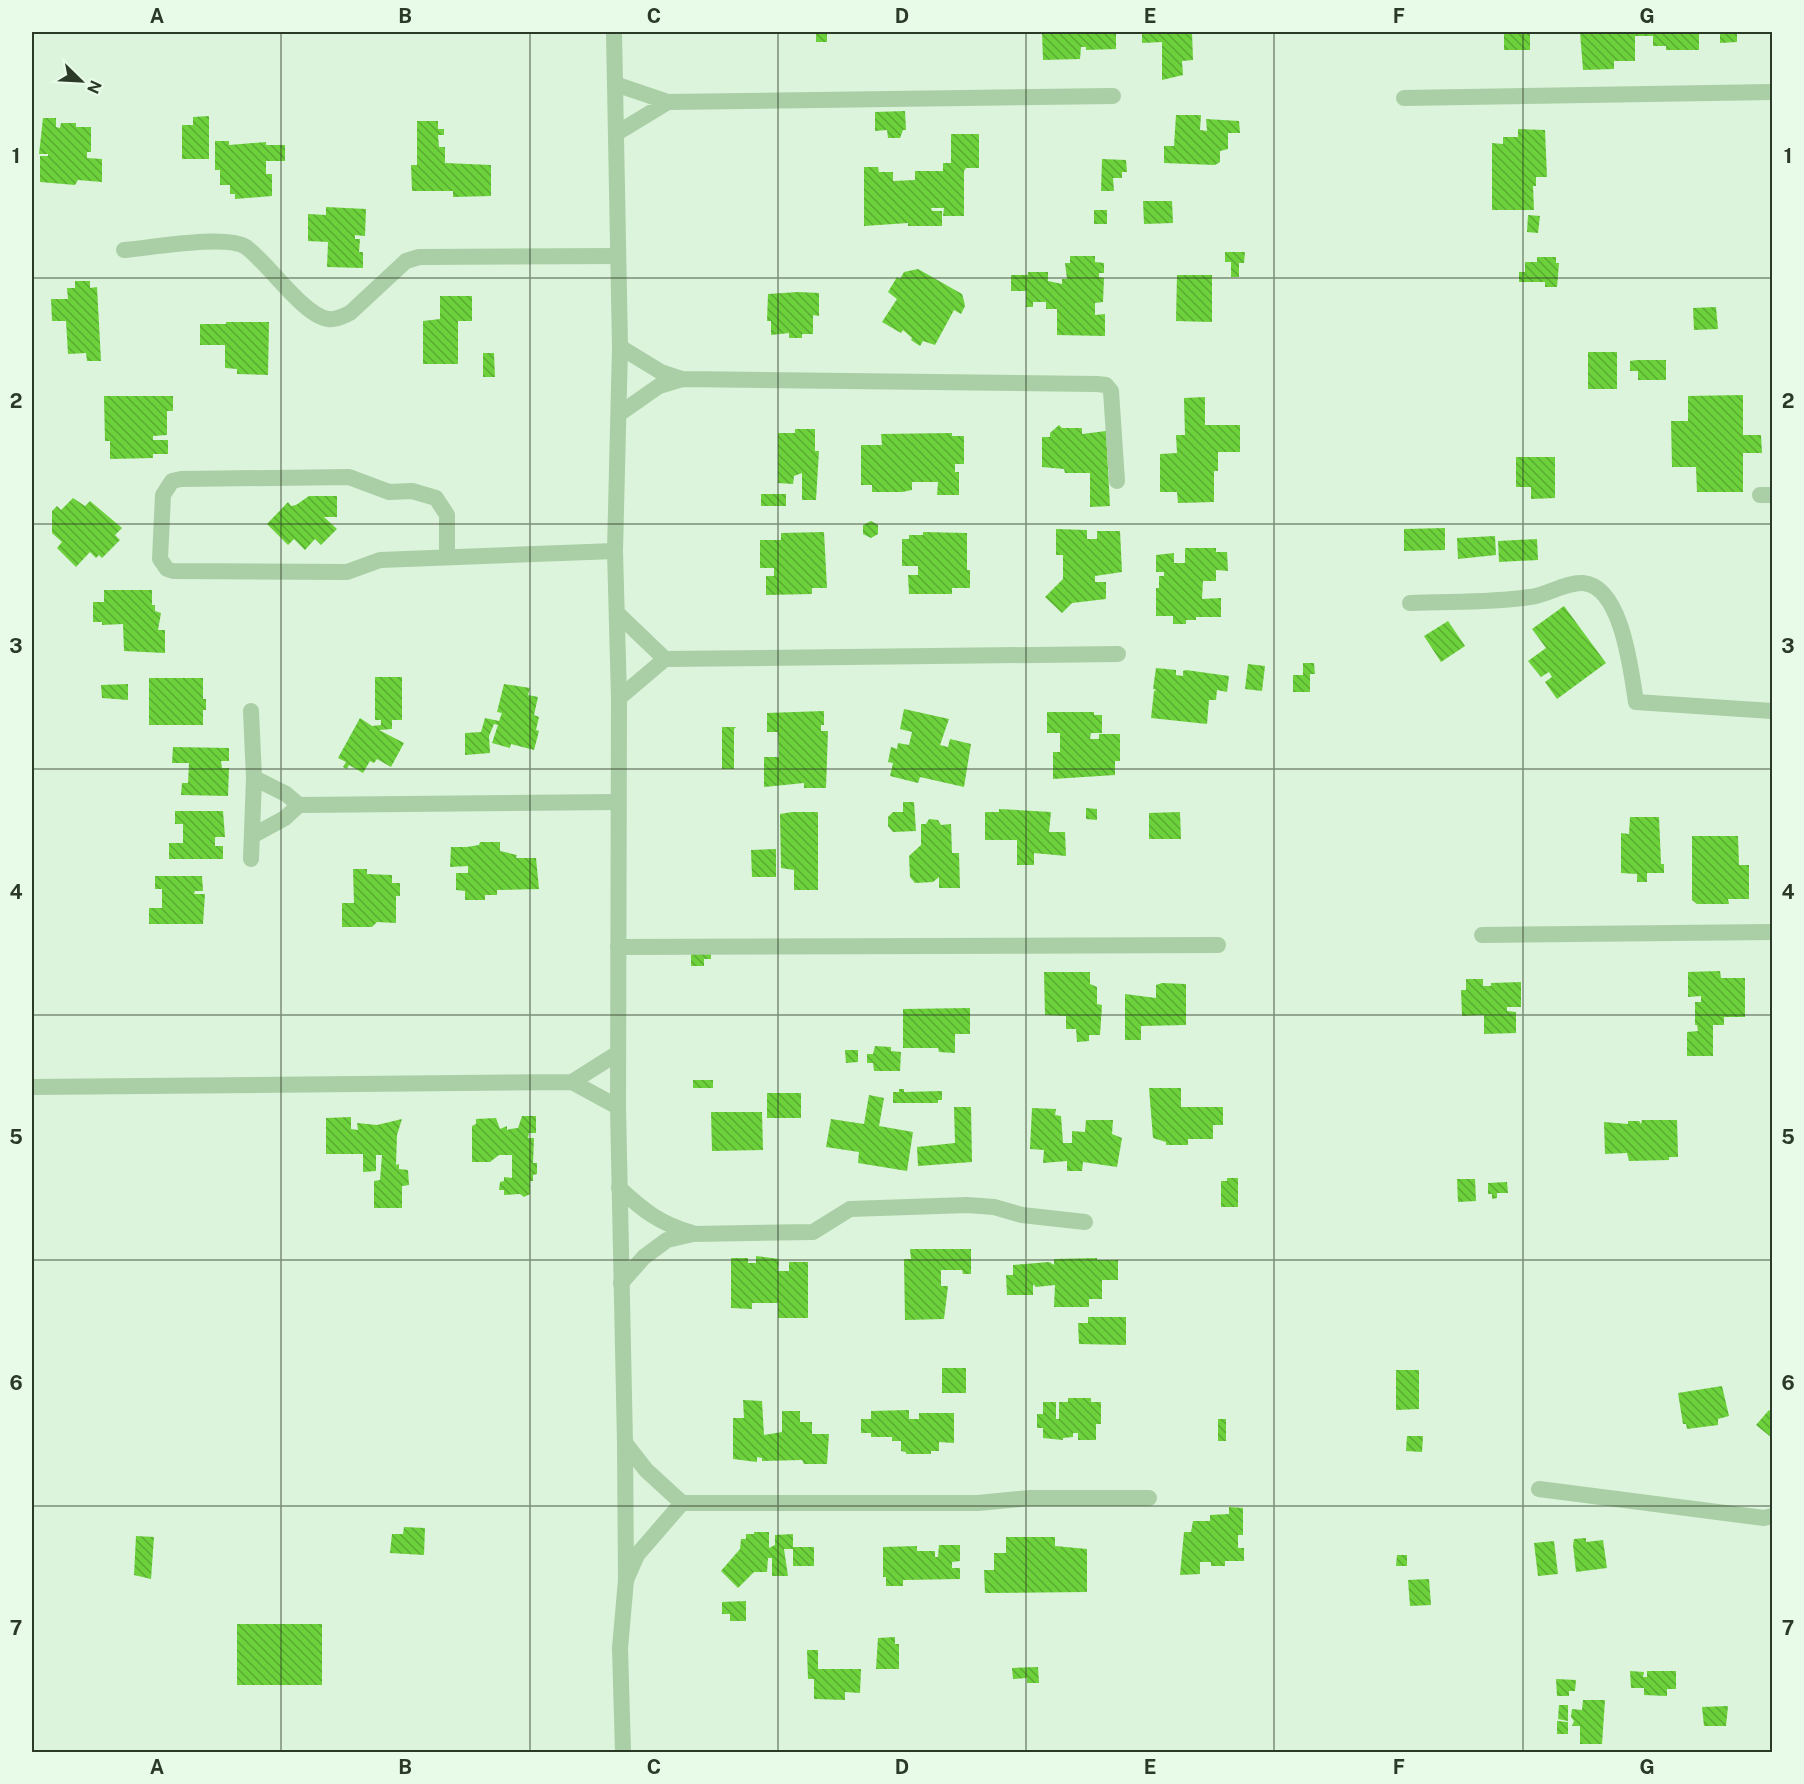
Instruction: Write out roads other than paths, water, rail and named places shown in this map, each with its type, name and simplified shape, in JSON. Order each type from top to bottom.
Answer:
[{"type":"street","points":[[614,32],[620,347],[615,550],[619,698],[618,1107],[626,1580],[620,1648],[622,1752]]},
{"type":"street","points":[[615,84],[668,102],[1113,96]]},
{"type":"street","points":[[1404,98],[1773,92]]},
{"type":"street","points":[[617,133],[668,102]]},
{"type":"street","points":[[124,250],[233,241],[254,254],[314,314],[328,319],[339,318],[350,313],[406,261],[419,256],[618,256]]},
{"type":"street","points":[[620,347],[661,372],[681,379]]},
{"type":"street","points":[[619,414],[659,386],[681,379],[1106,385],[1111,391],[1117,481]]},
{"type":"street","points":[[447,556],[447,515],[436,498],[412,491],[389,492],[349,477],[181,479],[172,481],[163,495],[160,559],[167,570],[173,571],[347,572],[380,560],[615,550]]},
{"type":"street","points":[[1410,603],[1531,597],[1582,583],[1598,587],[1609,598],[1622,633],[1636,702],[1773,711]]},
{"type":"street","points":[[618,614],[665,659]]},
{"type":"street","points":[[619,698],[665,659],[1118,654]]},
{"type":"street","points":[[251,711],[254,778],[251,859]]},
{"type":"street","points":[[254,778],[286,794],[299,805],[617,802]]},
{"type":"street","points":[[252,836],[285,818],[299,805]]},
{"type":"street","points":[[1482,935],[1773,932]]},
{"type":"street","points":[[618,947],[1218,945]]},
{"type":"street","points":[[572,1082],[618,1053]]},
{"type":"street","points":[[32,1087],[572,1082],[618,1107]]},
{"type":"street","points":[[619,1188],[645,1212],[666,1225],[693,1234]]},
{"type":"street","points":[[621,1283],[644,1257],[668,1240],[693,1234],[813,1232],[850,1209],[968,1204],[994,1207],[1022,1215],[1085,1222]]},
{"type":"street","points":[[625,1443],[646,1470],[682,1503],[978,1503],[1030,1498],[1149,1498]]},
{"type":"street","points":[[1539,1489],[1764,1518],[1773,1516]]},
{"type":"street","points":[[626,1580],[637,1556],[682,1503]]}]
